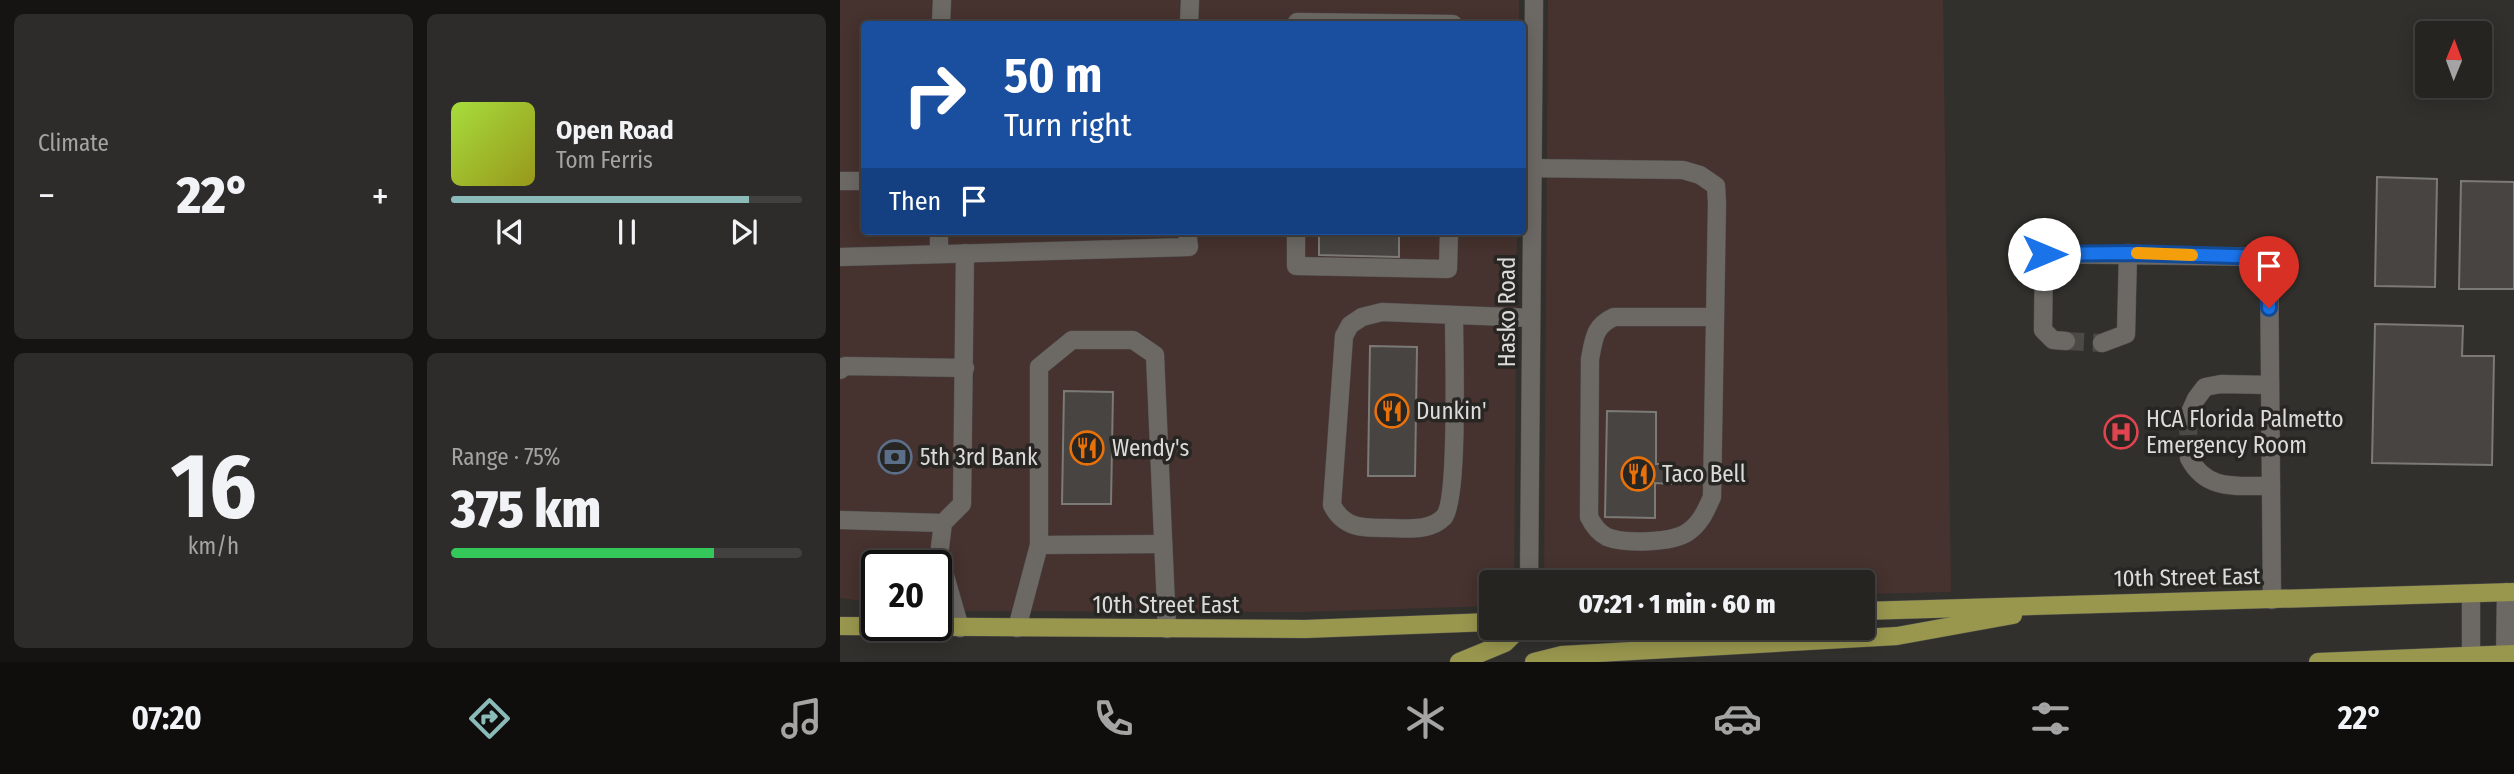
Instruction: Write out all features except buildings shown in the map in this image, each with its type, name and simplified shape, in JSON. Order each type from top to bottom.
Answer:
[{"type":"main road","name":"10th Street East","points":[[1875,611],[2510,592]]},
{"type":"main road","points":[[1534,662],[1562,655],[1897,636],[2072,604]]},
{"type":"main road","name":"10th Street East","points":[[840,626],[1304,629],[1479,622]]},
{"type":"main road","points":[[1459,662],[1508,640]]},
{"type":"main road","points":[[2318,662],[2508,657]]},
{"type":"street","points":[[942,0],[942,21]]},
{"type":"street","points":[[1189,21],[1190,0]]},
{"type":"street","name":"Hasko Road","points":[[1529,570],[1531,318],[1527,168],[1534,0]]},
{"type":"street","points":[[1527,168],[1683,170],[1700,175],[1716,186],[1715,317],[1712,497],[1702,520],[1687,533],[1665,540],[1606,537],[1589,517],[1590,359],[1602,322],[1614,317],[1715,317]]},
{"type":"street","points":[[840,181],[861,181]]},
{"type":"street","points":[[939,235],[939,254]]},
{"type":"street","points":[[840,257],[1189,247],[1188,235]]},
{"type":"street","points":[[1296,235],[1296,266],[1448,268],[1449,235]]},
{"type":"street","points":[[960,628],[939,555],[943,523],[962,504],[965,253]]},
{"type":"street","points":[[2102,342],[2126,334],[2128,253]]},
{"type":"street","points":[[2066,341],[2053,340],[2043,330],[2044,254],[2128,253],[2269,257],[2272,600]]},
{"type":"street","points":[[1454,315],[1453,485],[1445,516],[1422,528],[1360,528],[1345,522],[1332,505],[1344,336],[1350,325],[1362,317],[1382,312],[1531,318]]},
{"type":"street","points":[[1017,628],[1039,545],[1039,367],[1072,340],[1133,340],[1155,355],[1167,629]]},
{"type":"street","points":[[840,370],[845,366],[965,368]]},
{"type":"street","points":[[2188,417],[2205,387],[2221,384],[2270,385]]},
{"type":"street","points":[[2189,458],[2196,471],[2209,481],[2222,485],[2271,486]]},
{"type":"street","points":[[840,520],[943,523]]},
{"type":"street","points":[[1039,545],[1163,544]]},
{"type":"street","points":[[2508,657],[2510,592]]},
{"type":"street","points":[[2471,594],[2471,659]]},
{"type":"shaded area","points":[[840,0],[1519,0],[1519,21],[861,21],[861,235],[1517,235],[1514,570],[1479,570],[1479,606],[1304,612],[952,611],[952,550],[861,550],[861,601],[840,598]]},
{"type":"shaded area","points":[[1548,0],[1943,0],[1951,592],[1875,594],[1875,570],[1544,570]]},
{"type":"tunnel","points":[[2066,341],[2102,343]]},
{"type":"tunnel","points":[[2188,417],[2189,458]]},
{"type":"slow traffic","points":[[2137,253],[2192,255]]},
{"type":"place","name":"Dunkin'","points":[[1392,411]]},
{"type":"place","name":"HCA Florida Palmetto Emergency Room","points":[[2121,432]]},
{"type":"place","name":"Wendy's","points":[[1087,448]]},
{"type":"place","name":"5th 3rd Bank","points":[[895,457]]},
{"type":"place","name":"Taco Bell","points":[[1638,474]]},
{"type":"route","points":[[2044,254],[2128,253],[2269,257],[2269,308]]}]
